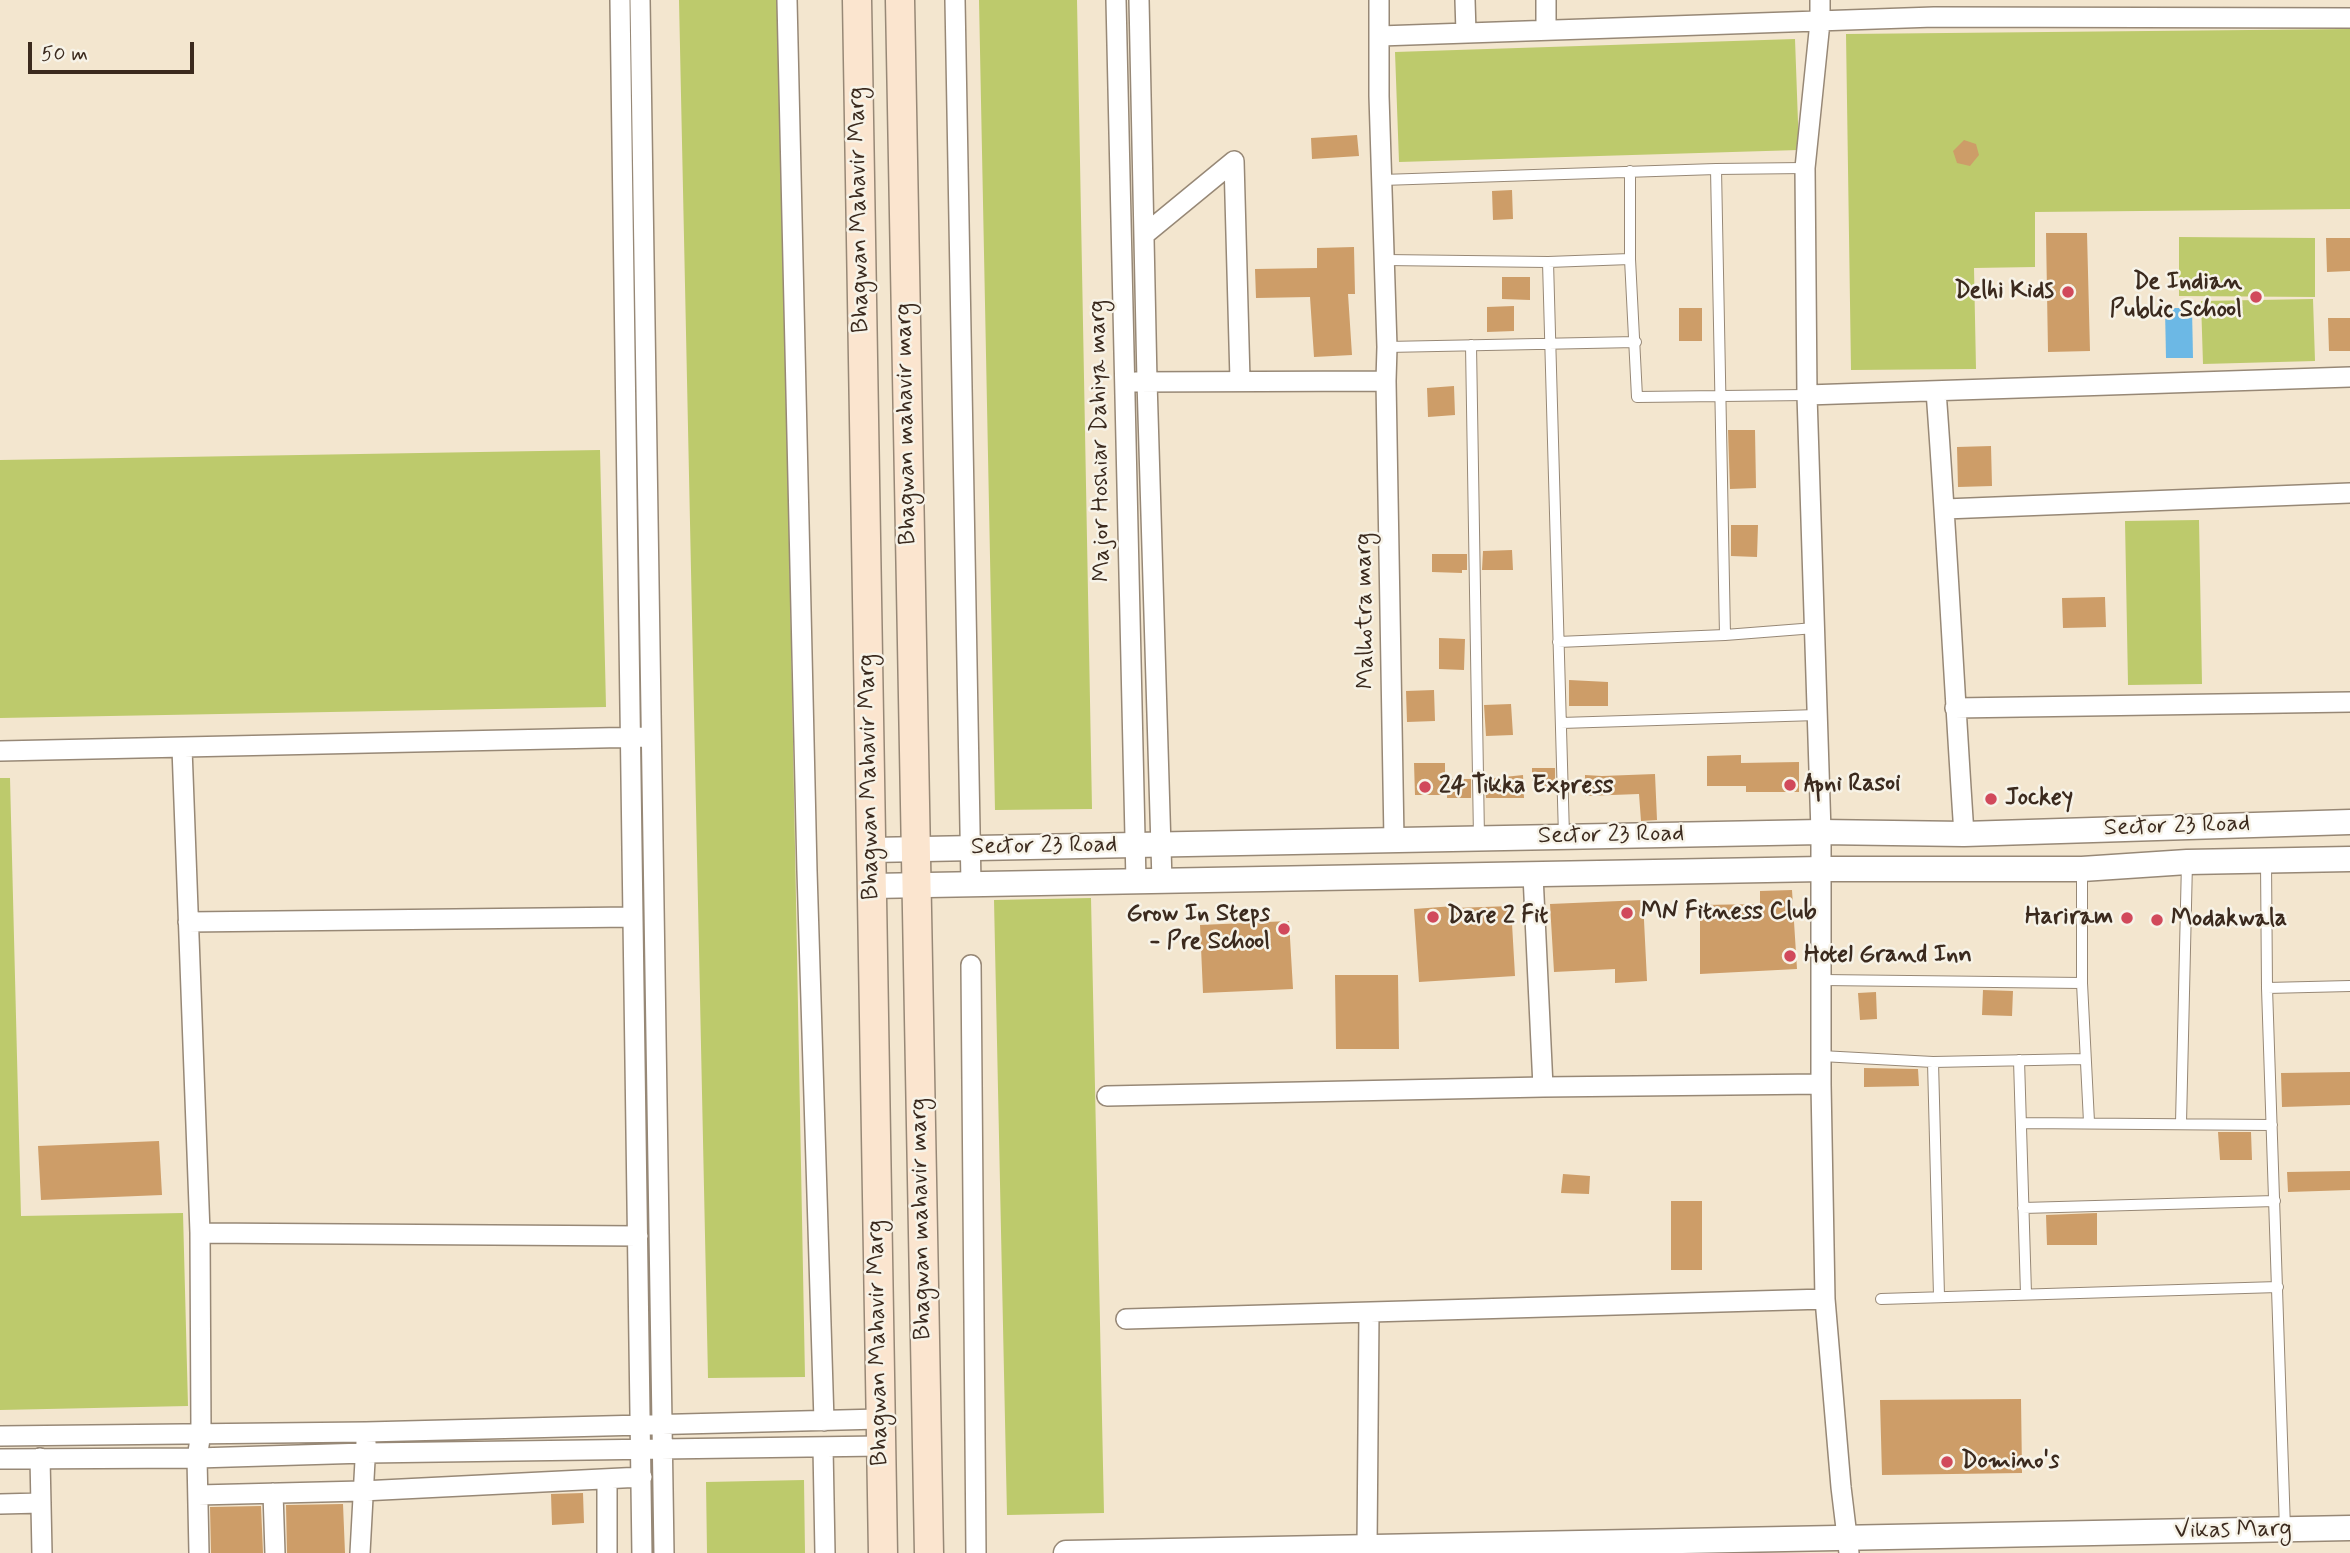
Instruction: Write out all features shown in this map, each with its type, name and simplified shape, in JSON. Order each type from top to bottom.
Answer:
[{"type":"main road","name":"Bhagwan Mahavir Marg","points":[[857,0],[883,1553]]},
{"type":"main road","name":"Bhagwan mahavir marg","points":[[900,0],[929,1553]]},
{"type":"street","points":[[620,0],[642,1553]]},
{"type":"street","points":[[640,0],[664,1553]]},
{"type":"street","points":[[788,0],[807,871],[824,1421]]},
{"type":"street","points":[[955,0],[971,884]]},
{"type":"street","name":"Major Hoshiar Dahiya marg","points":[[1116,0],[1136,881]]},
{"type":"street","name":"Major Hoshiar Dahiya marg","points":[[1139,0],[1162,881]]},
{"type":"street","name":"Malhotra marg","points":[[1379,0],[1394,840]]},
{"type":"street","points":[[1465,0],[1466,33]]},
{"type":"street","points":[[1546,0],[1546,30]]},
{"type":"street","points":[[1820,0],[1805,168],[1807,395],[1822,869],[1821,1084],[1825,1299],[1847,1546]]},
{"type":"street","points":[[1380,36],[1820,22],[1934,8],[2350,18]]},
{"type":"street","points":[[1144,235],[1234,161],[1240,380]]},
{"type":"street","points":[[1807,395],[2350,377]]},
{"type":"street","points":[[1123,382],[1386,381]]},
{"type":"street","points":[[1936,391],[1964,834]]},
{"type":"street","points":[[1945,509],[2350,493]]},
{"type":"street","points":[[1955,708],[2350,702]]},
{"type":"street","points":[[0,751],[652,737]]},
{"type":"street","points":[[182,748],[200,1233],[201,1433],[197,1458],[199,1553]]},
{"type":"street","name":"Sector 23 Road","points":[[871,850],[1821,832],[1964,834],[2350,822]]},
{"type":"street","name":"Sector 23 Road","points":[[872,886],[1822,869],[2082,869],[2187,862],[2350,859]]},
{"type":"street","points":[[1533,875],[1543,1087]]},
{"type":"street","points":[[188,922],[634,917]]},
{"type":"street","points":[[971,965],[976,1553]]},
{"type":"street","points":[[1107,1096],[1821,1084]]},
{"type":"street","points":[[200,1233],[638,1236]]},
{"type":"street","points":[[1126,1319],[1825,1299]]},
{"type":"street","points":[[1367,1547],[1369,1312]]},
{"type":"street","points":[[0,1436],[366,1432],[824,1421],[881,1433]]},
{"type":"street","points":[[360,1553],[366,1432]]},
{"type":"street","points":[[0,1459],[823,1447],[881,1433]]},
{"type":"street","points":[[823,1447],[825,1553]]},
{"type":"street","points":[[40,1458],[42,1553]]},
{"type":"street","points":[[198,1495],[362,1491],[642,1477]]},
{"type":"street","points":[[607,1479],[607,1553]]},
{"type":"street","points":[[273,1493],[275,1553]]},
{"type":"street","points":[[0,1504],[41,1503]]},
{"type":"street","name":"Vikas Marg","points":[[1066,1553],[1367,1547],[1847,1546],[2350,1528]]},
{"type":"lane","points":[[1382,180],[1805,168]]},
{"type":"lane","points":[[1716,169],[1724,635]]},
{"type":"lane","points":[[1630,171],[1630,259],[1637,397],[1807,395]]},
{"type":"lane","points":[[1385,260],[1548,262],[1630,259]]},
{"type":"lane","points":[[1548,262],[1564,837]]},
{"type":"lane","points":[[1387,347],[1636,342]]},
{"type":"lane","points":[[1471,345],[1479,839]]},
{"type":"lane","points":[[1558,642],[1815,628]]},
{"type":"lane","points":[[1561,723],[1817,715]]},
{"type":"lane","points":[[2266,860],[2267,988],[2285,1530]]},
{"type":"lane","points":[[2181,1123],[2187,862]]},
{"type":"lane","points":[[2082,869],[2082,983],[2090,1122]]},
{"type":"lane","points":[[1822,980],[2082,983]]},
{"type":"lane","points":[[2267,988],[2350,986]]},
{"type":"lane","points":[[1821,1056],[1933,1062],[2085,1059]]},
{"type":"lane","points":[[2019,1060],[2026,1294]]},
{"type":"lane","points":[[1933,1062],[1940,1296]]},
{"type":"lane","points":[[2022,1123],[2272,1125]]},
{"type":"lane","points":[[2023,1208],[2274,1201]]},
{"type":"lane","points":[[1881,1299],[2278,1287]]},
{"type":"green space","points":[[679,0],[779,0],[805,1377],[708,1378]]},
{"type":"green space","points":[[979,0],[1077,0],[1092,809],[995,810]]},
{"type":"green space","points":[[2350,29],[2350,209],[2035,212],[2035,267],[1974,268],[1976,369],[1851,370],[1846,34]]},
{"type":"green space","points":[[1795,39],[1799,150],[1399,162],[1395,52]]},
{"type":"green space","points":[[2179,237],[2315,238],[2315,297],[2179,296]]},
{"type":"green space","points":[[2313,299],[2315,361],[2203,364],[2201,301]]},
{"type":"green space","points":[[600,450],[606,707],[0,718],[0,460]]},
{"type":"green space","points":[[2199,520],[2202,684],[2128,685],[2125,521]]},
{"type":"green space","points":[[0,778],[10,778],[21,1216],[183,1213],[188,1406],[0,1410]]},
{"type":"green space","points":[[1091,898],[1104,1513],[1007,1515],[994,900]]},
{"type":"green space","points":[[804,1480],[805,1553],[707,1553],[706,1482]]},
{"type":"water","points":[[2165,308],[2192,308],[2193,358],[2166,358]]},
{"type":"building","points":[[1357,135],[1359,156],[1312,159],[1311,138]]},
{"type":"building","points":[[1964,140],[1976,144],[1979,155],[1970,166],[1957,163],[1953,151]]},
{"type":"building","points":[[1512,190],[1513,219],[1493,220],[1492,191]]},
{"type":"building","name":"Delhi Kids","points":[[2046,233],[2087,233],[2090,351],[2048,352]]},
{"type":"building","points":[[2326,238],[2350,238],[2350,271],[2327,272]]},
{"type":"building","points":[[1354,247],[1355,294],[1348,294],[1352,355],[1314,357],[1310,297],[1256,298],[1255,269],[1317,268],[1317,248]]},
{"type":"building","points":[[1502,277],[1530,277],[1530,300],[1502,299]]},
{"type":"building","points":[[1514,306],[1514,331],[1487,332],[1487,307]]},
{"type":"building","points":[[1679,308],[1702,308],[1702,341],[1679,341]]},
{"type":"building","points":[[2328,318],[2350,318],[2350,351],[2329,351]]},
{"type":"building","points":[[1454,386],[1455,415],[1428,417],[1427,388]]},
{"type":"building","points":[[1728,430],[1755,430],[1756,488],[1730,489]]},
{"type":"building","points":[[1991,446],[1992,486],[1958,487],[1957,447]]},
{"type":"building","points":[[1731,525],[1758,525],[1757,557],[1731,556]]},
{"type":"building","points":[[1512,550],[1513,570],[1482,570],[1483,551]]},
{"type":"building","points":[[1432,554],[1467,554],[1467,570],[1462,570],[1462,573],[1432,572]]},
{"type":"building","points":[[2105,597],[2106,627],[2063,628],[2062,598]]},
{"type":"building","points":[[1439,638],[1465,639],[1464,670],[1439,669]]},
{"type":"building","points":[[1569,680],[1608,682],[1608,706],[1569,706]]},
{"type":"building","points":[[1434,690],[1435,721],[1407,722],[1406,691]]},
{"type":"building","points":[[1511,704],[1513,735],[1486,736],[1484,705]]},
{"type":"building","points":[[1741,755],[1741,763],[1799,762],[1799,792],[1746,792],[1746,786],[1707,786],[1707,756]]},
{"type":"building","points":[[1414,763],[1445,763],[1445,795],[1415,795]]},
{"type":"building","points":[[1532,768],[1555,768],[1555,789],[1532,789]]},
{"type":"building","points":[[1655,774],[1657,820],[1641,821],[1639,794],[1585,796],[1585,775]]},
{"type":"building","points":[[1523,775],[1524,798],[1486,798],[1485,779]]},
{"type":"building","points":[[1447,779],[1471,779],[1471,798],[1447,798]]},
{"type":"building","points":[[1792,890],[1797,969],[1700,974],[1700,905],[1760,904],[1760,891]]},
{"type":"building","points":[[1643,900],[1647,981],[1615,983],[1615,969],[1554,972],[1550,904]]},
{"type":"building","points":[[1511,906],[1515,976],[1419,982],[1414,909]]},
{"type":"building","points":[[1289,921],[1293,989],[1203,993],[1200,925]]},
{"type":"building","points":[[1335,975],[1398,975],[1399,1049],[1336,1049]]},
{"type":"building","points":[[1983,990],[2013,991],[2012,1016],[1982,1015]]},
{"type":"building","points":[[1876,992],[1877,1019],[1860,1020],[1858,993]]},
{"type":"building","points":[[1864,1068],[1918,1069],[1919,1086],[1864,1087]]},
{"type":"building","points":[[2350,1072],[2350,1105],[2282,1107],[2281,1073]]},
{"type":"building","points":[[2218,1132],[2251,1132],[2252,1160],[2220,1160]]},
{"type":"building","points":[[159,1141],[162,1195],[41,1200],[38,1146]]},
{"type":"building","points":[[2350,1171],[2350,1190],[2288,1192],[2287,1172]]},
{"type":"building","points":[[1563,1174],[1590,1176],[1589,1194],[1561,1193]]},
{"type":"building","points":[[1671,1201],[1702,1201],[1702,1270],[1671,1270]]},
{"type":"building","points":[[2097,1213],[2097,1245],[2047,1245],[2046,1215]]},
{"type":"building","points":[[2021,1399],[2022,1473],[1882,1475],[1880,1400]]},
{"type":"building","points":[[583,1493],[584,1523],[552,1525],[551,1494]]},
{"type":"building","points":[[343,1504],[345,1553],[287,1553],[286,1505]]},
{"type":"building","points":[[261,1506],[263,1553],[211,1553],[210,1507]]},
{"type":"place","name":"Delhi Kids","points":[[2068,292]]},
{"type":"place","name":"De Indian Public School","points":[[2256,297]]},
{"type":"place","name":"Apni Rasoi","points":[[1790,785]]},
{"type":"place","name":"24 Tikka Express","points":[[1425,787]]},
{"type":"place","name":"Jockey","points":[[1991,799]]},
{"type":"place","name":"MN Fitness Club","points":[[1627,913]]},
{"type":"place","name":"Dare 2 Fit","points":[[1433,917]]},
{"type":"place","name":"Hariram","points":[[2127,918]]},
{"type":"place","name":"Modakwala","points":[[2157,920]]},
{"type":"place","name":"Grow In Steps - Pre School","points":[[1284,929]]},
{"type":"place","name":"Hotel Grand Inn","points":[[1790,956]]},
{"type":"place","name":"Domino's","points":[[1947,1462]]}]
